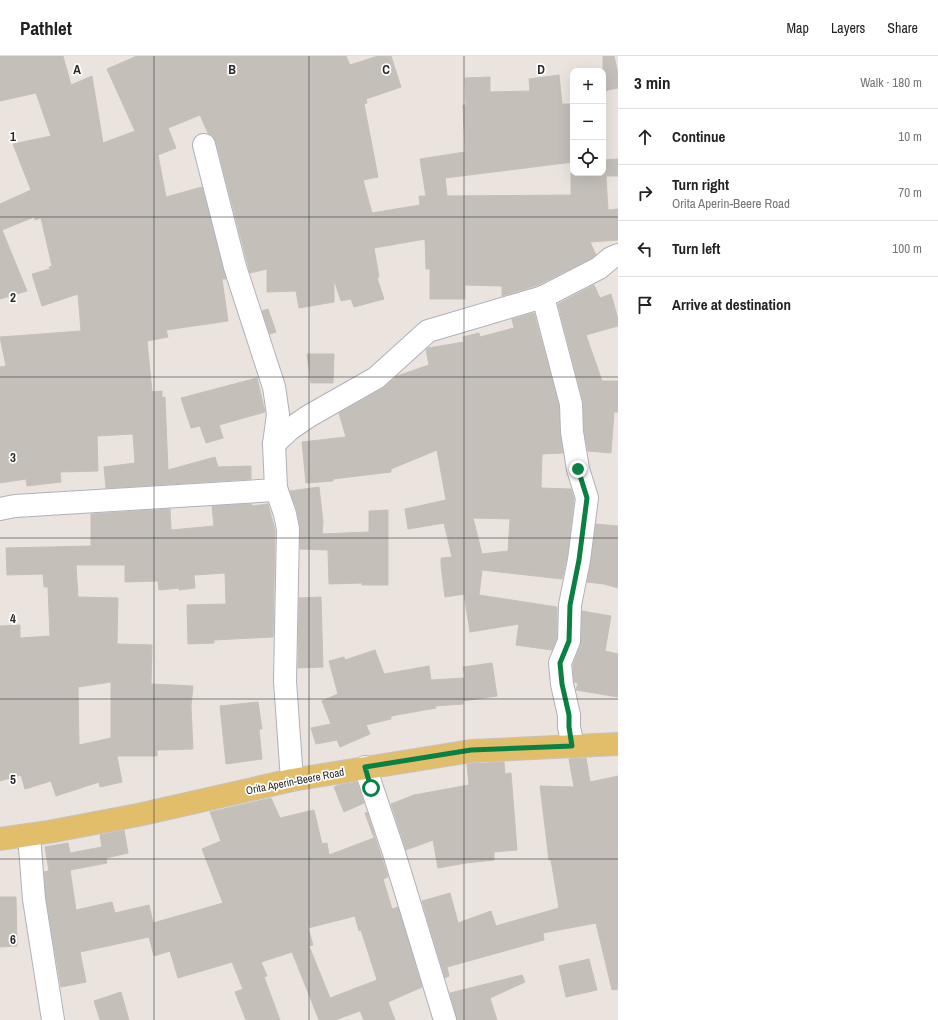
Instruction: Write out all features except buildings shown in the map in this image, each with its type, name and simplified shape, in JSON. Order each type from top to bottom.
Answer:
[{"type":"main road","name":"Orita Aperin-Beere Road","points":[[0,839],[48,832],[138,815],[292,780],[471,750],[618,744]]},
{"type":"street","points":[[204,145],[235,267],[274,387],[278,414],[274,444],[276,490],[285,514],[288,529],[285,681],[292,780]]},
{"type":"street","points":[[274,444],[290,429],[309,416],[376,378],[428,331],[543,297],[599,268],[611,258],[618,255]]},
{"type":"street","points":[[543,297],[571,404],[572,432],[578,469],[587,498],[579,560],[570,605],[569,641],[560,663],[562,684],[569,715],[572,746]]},
{"type":"street","points":[[0,509],[15,506],[276,490]]},
{"type":"street","points":[[365,767],[394,853],[445,1020]]},
{"type":"street","points":[[28,834],[34,899],[53,1020]]},
{"type":"route","points":[[371,788],[365,767],[471,750],[572,746],[569,715],[562,684],[560,663],[562,654],[569,641],[570,605],[579,560],[587,498],[578,469]]}]
